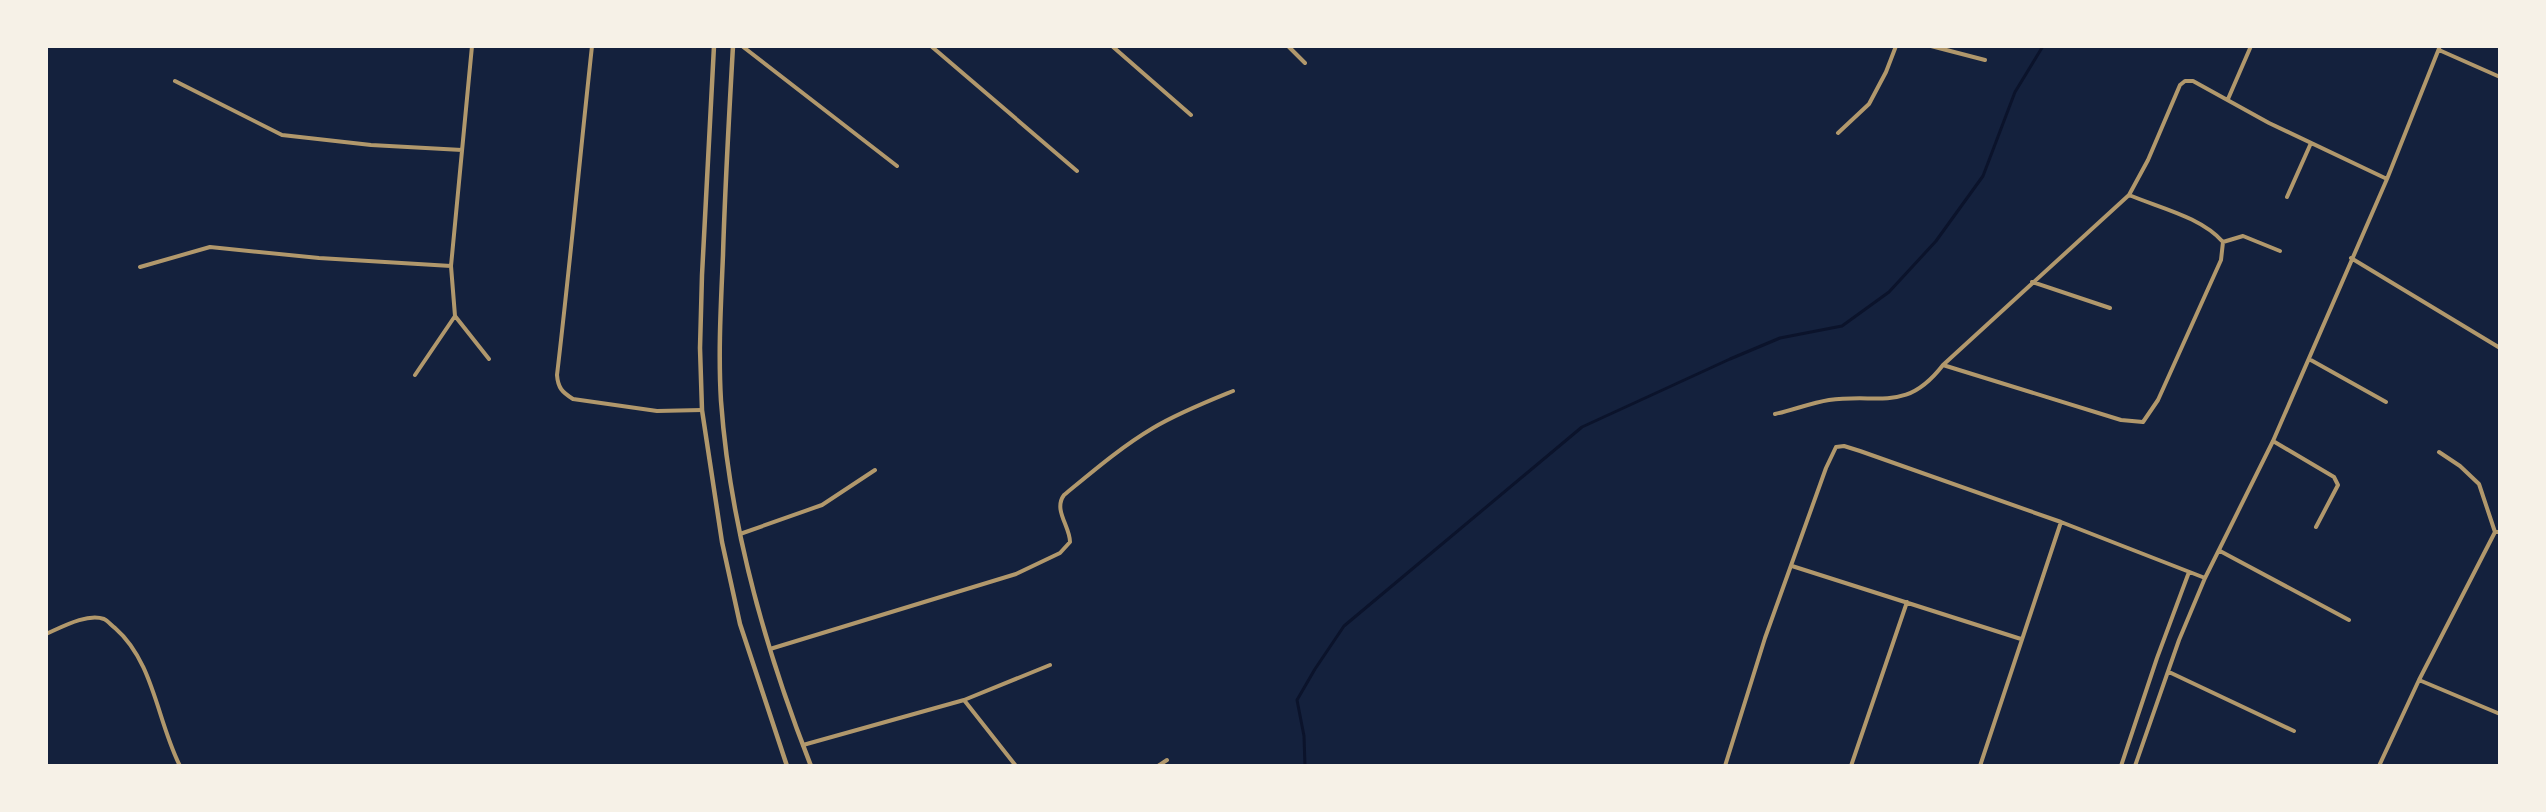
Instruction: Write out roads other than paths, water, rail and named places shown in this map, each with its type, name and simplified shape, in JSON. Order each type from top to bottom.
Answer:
[{"type":"street","points":[[472,46],[451,266],[455,316],[489,359]]},
{"type":"street","points":[[592,46],[579,159],[576,220],[557,375],[558,385],[573,399],[657,411],[702,410]]},
{"type":"street","points":[[714,46],[702,275],[700,348],[702,410],[722,542],[740,624],[787,765]]},
{"type":"street","points":[[733,46],[720,318],[721,401],[740,534],[770,649],[811,765]]},
{"type":"street","points":[[742,46],[897,166]]},
{"type":"street","points":[[931,46],[1077,171]]},
{"type":"street","points":[[1112,46],[1191,115]]},
{"type":"street","points":[[1288,46],[1305,63]]},
{"type":"street","points":[[1838,134],[1869,104],[1886,72],[1896,46]]},
{"type":"street","points":[[1931,46],[1985,60]]},
{"type":"street","points":[[2228,99],[2251,46]]},
{"type":"street","points":[[2135,765],[2205,578],[2273,441],[2387,179],[2438,48],[2499,77]]},
{"type":"street","points":[[175,81],[282,135],[371,145],[462,150]]},
{"type":"street","points":[[1775,414],[1830,400],[1903,397],[1932,380],[1943,365],[2031,282],[2129,195],[2148,160],[2180,85],[2186,81],[2193,81],[2311,143],[2387,179]]},
{"type":"street","points":[[2287,196],[2311,143]]},
{"type":"street","points":[[1943,365],[2121,420],[2143,422],[2158,400],[2207,292],[2221,260],[2223,242],[2214,231],[2200,224],[2129,195]]},
{"type":"street","points":[[2223,242],[2243,236],[2280,251]]},
{"type":"street","points":[[140,267],[210,247],[319,258],[451,266]]},
{"type":"street","points":[[2351,258],[2499,348]]},
{"type":"street","points":[[2031,282],[2110,308]]},
{"type":"street","points":[[415,375],[455,316]]},
{"type":"street","points":[[2309,359],[2386,402]]},
{"type":"street","points":[[770,649],[1016,574],[1060,553],[1070,542],[1060,508],[1060,501],[1064,495],[1107,460],[1153,428],[1233,391]]},
{"type":"street","points":[[2273,441],[2334,477],[2338,484],[2316,527]]},
{"type":"street","points":[[1725,765],[1765,638],[1836,447],[1844,446],[2061,522],[2205,578]]},
{"type":"street","points":[[2379,765],[2419,680],[2497,532],[2479,484],[2460,466],[2439,452]]},
{"type":"street","points":[[740,534],[822,506],[875,470]]},
{"type":"street","points":[[1980,765],[2061,522]]},
{"type":"street","points":[[2220,551],[2349,620]]},
{"type":"street","points":[[1792,566],[2021,639]]},
{"type":"street","points":[[2121,765],[2189,572]]},
{"type":"street","points":[[1851,765],[1906,602]]},
{"type":"street","points":[[46,634],[87,618],[105,620],[118,630],[139,655],[172,750],[180,765]]},
{"type":"street","points":[[803,745],[964,700],[1050,665]]},
{"type":"street","points":[[2169,672],[2294,731]]},
{"type":"street","points":[[2419,680],[2499,714]]},
{"type":"street","points":[[964,700],[1016,765]]},
{"type":"street","points":[[1158,765],[1167,760]]},
{"type":"waterway","points":[[1305,766],[1304,736],[1297,700],[1344,626],[1582,427],[1780,338],[1842,326],[1889,292],[1936,241],[1983,176],[2015,92],[2043,46]]}]
